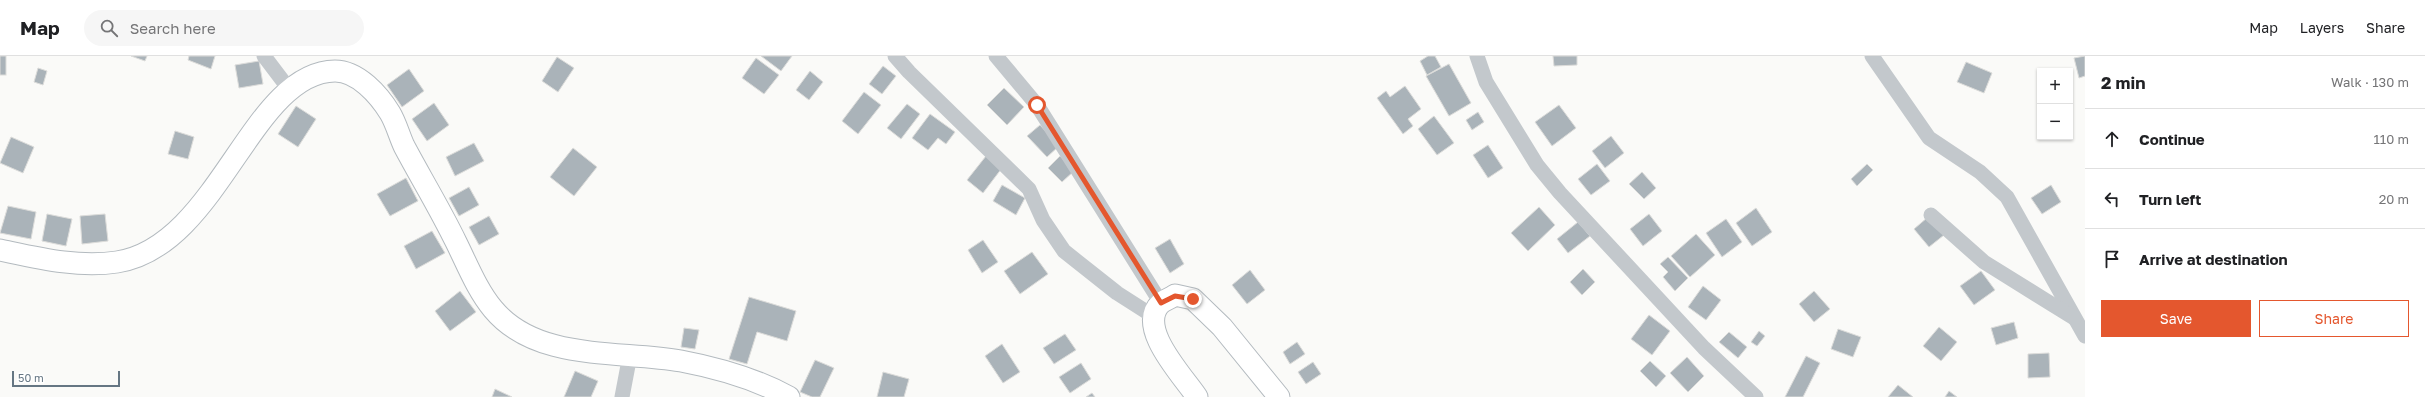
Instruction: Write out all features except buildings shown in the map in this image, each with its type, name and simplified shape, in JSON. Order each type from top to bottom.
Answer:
[{"type":"street","points":[[264,56],[289,89]]},
{"type":"street","points":[[895,56],[909,72],[1029,189],[1043,220],[1064,251],[1117,293],[1157,310]]},
{"type":"street","points":[[996,56],[1037,105],[1157,310],[1155,332],[1166,355],[1197,397]]},
{"type":"street","points":[[1476,56],[1486,82],[1537,165],[1560,193],[1704,348],[1756,397]]},
{"type":"street","points":[[1872,56],[1929,138],[1980,172],[2007,197],[2085,336]]},
{"type":"street","points":[[0,250],[86,265],[119,262],[145,254],[176,233],[205,200],[263,118],[289,89],[310,78],[336,71],[348,73],[375,94],[391,114],[403,144],[468,269],[491,308],[508,326],[532,340],[574,349],[681,361],[721,370],[770,386],[788,397]]},
{"type":"street","points":[[1931,215],[1984,262],[2075,319]]},
{"type":"street","points":[[1157,310],[1175,296],[1193,299],[1222,327],[1279,397]]},
{"type":"street","points":[[622,397],[630,355]]},
{"type":"route","points":[[1037,105],[1161,303],[1175,296],[1193,299]]}]
